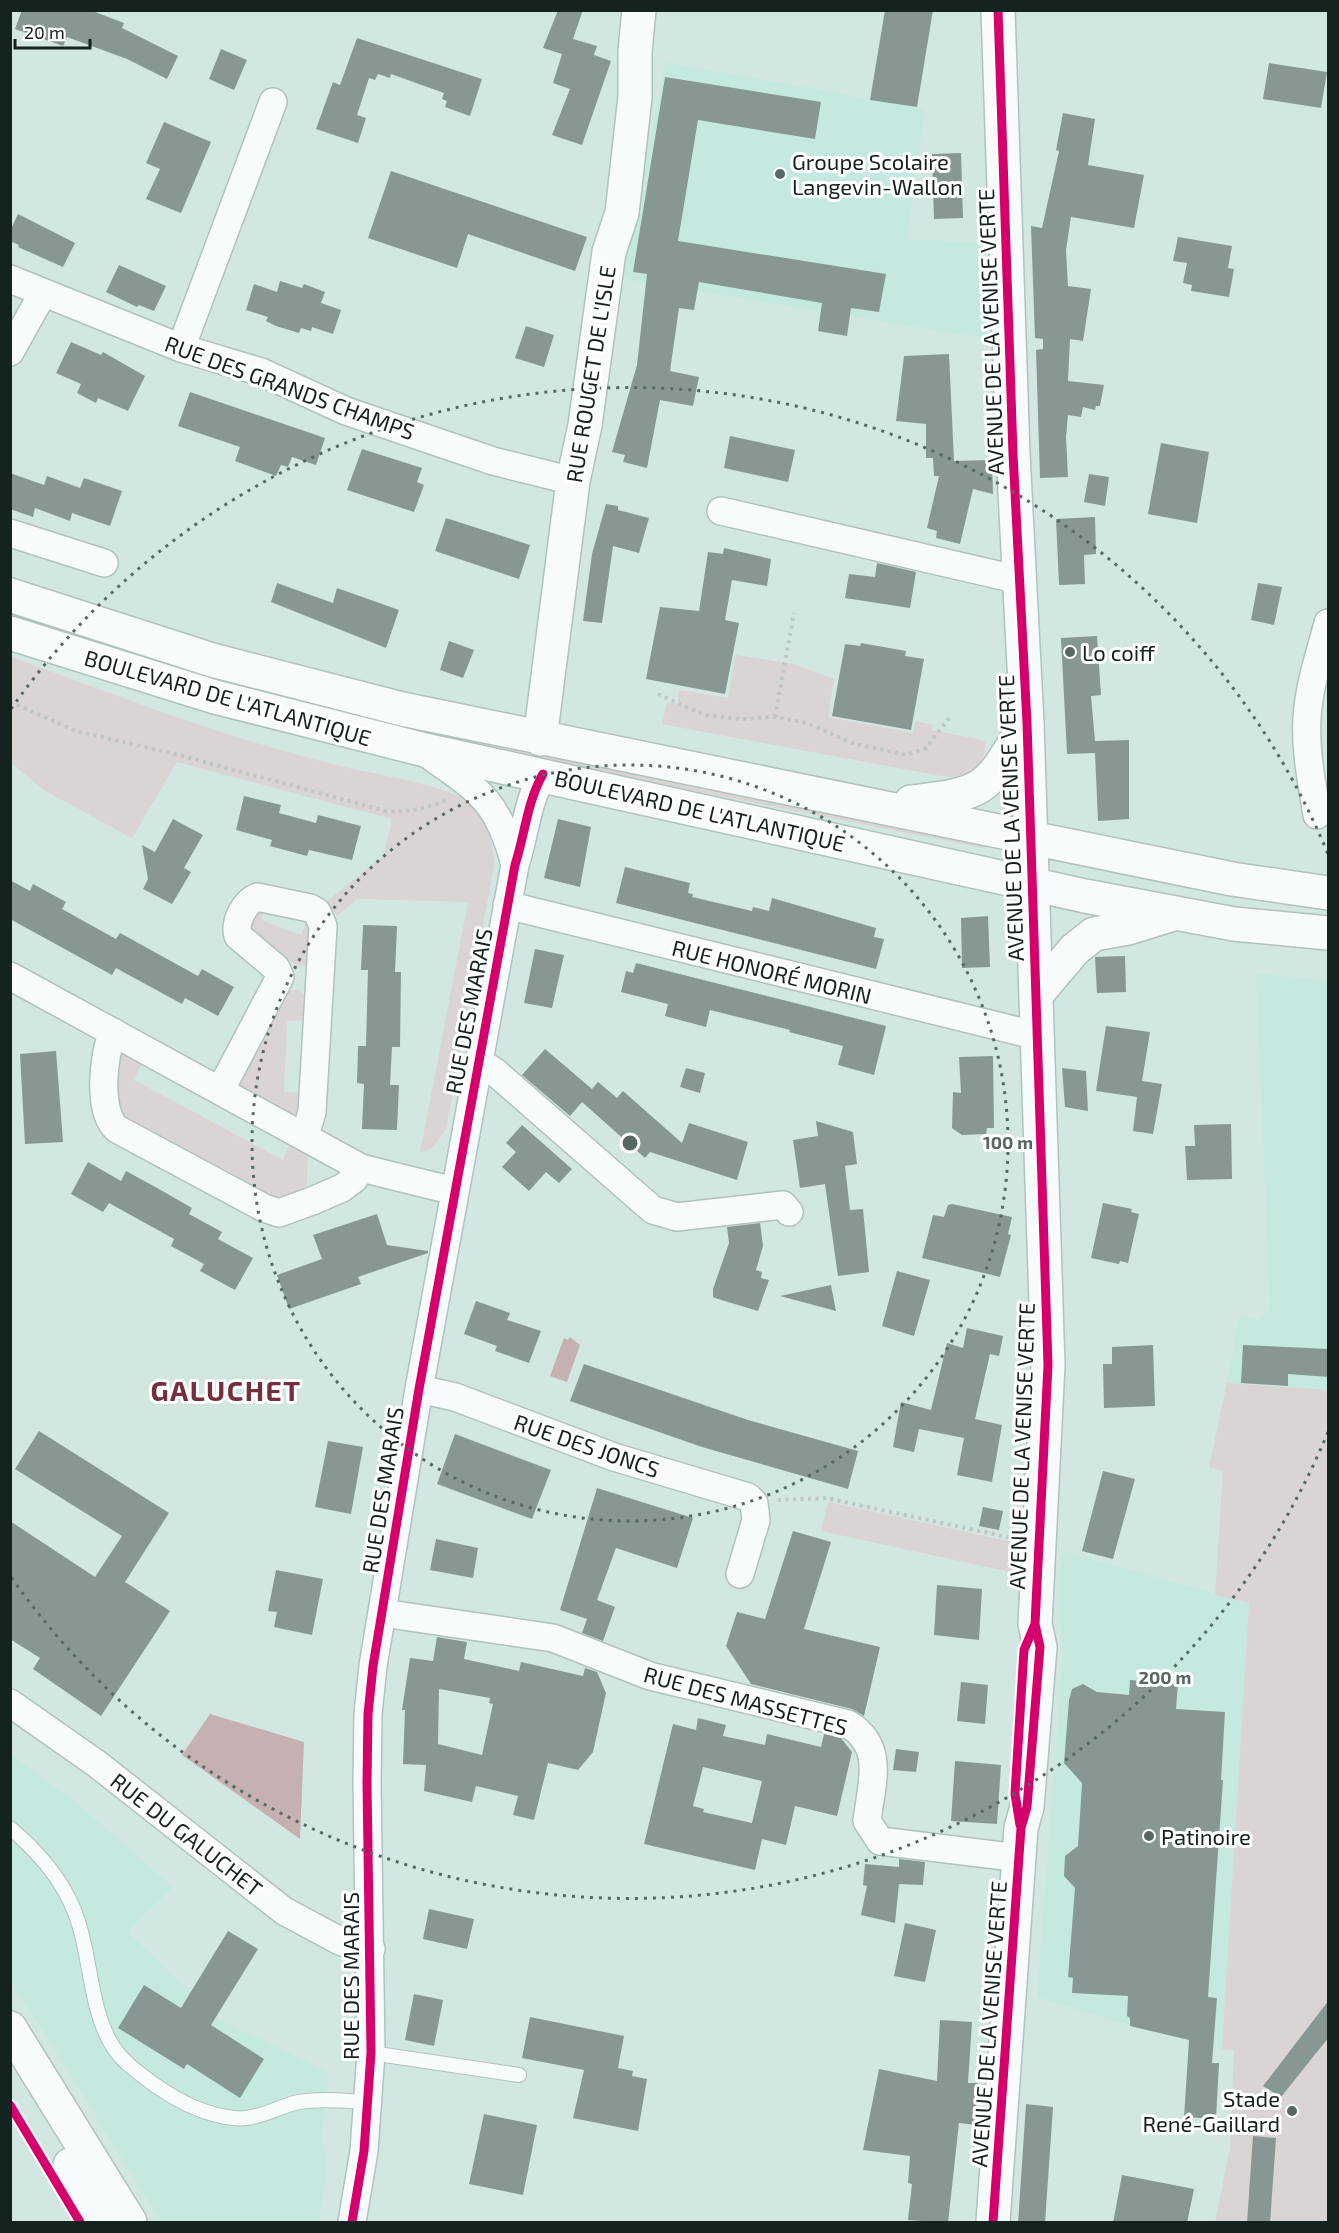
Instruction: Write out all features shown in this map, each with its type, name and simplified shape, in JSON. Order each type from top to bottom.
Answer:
[{"type":"main road","name":"RUE ROUGET DE L'ISLE","points":[[540,739],[573,482],[585,424],[609,252],[622,213],[635,97],[635,51],[639,10]]},
{"type":"main road","name":"AVENUE DE LA VENISE VERTE","points":[[993,2223],[1020,1843],[1027,1807],[1040,1647],[1035,1624],[1048,1365],[1027,723],[998,10]]},
{"type":"main road","name":"BOULEVARD DE L'ATLANTIQUE","points":[[10,596],[170,648],[306,686],[540,739],[882,806],[1232,879],[1329,893]]},
{"type":"main road","name":"BOULEVARD DE L'ATLANTIQUE","points":[[10,633],[215,697],[421,749],[543,774],[1032,885],[1175,914],[1234,924],[1329,933]]},
{"type":"main road","points":[[882,806],[954,798],[976,790],[995,775],[1027,723]]},
{"type":"main road","points":[[1036,995],[1076,949],[1094,934],[1128,928],[1175,914]]},
{"type":"main road","points":[[10,2028],[130,2223]]},
{"type":"main road","points":[[10,2062],[102,2223]]},
{"type":"street","points":[[181,348],[273,102]]},
{"type":"street","name":"RUE DES GRANDS CHAMPS","points":[[10,279],[181,348],[261,372],[346,411],[493,461],[573,482]]},
{"type":"street","points":[[10,352],[43,293]]},
{"type":"street","points":[[721,511],[1020,580]]},
{"type":"street","points":[[10,533],[104,563]]},
{"type":"street","points":[[1317,815],[1307,751],[1307,718],[1311,688],[1329,622]]},
{"type":"street","name":"RUE DES MARAIS","points":[[421,749],[487,799],[507,834],[515,865]]},
{"type":"street","name":"RUE DES MARAIS","points":[[352,2223],[364,2151],[371,2053],[368,1714],[382,1613],[419,1389],[507,905],[515,865],[525,833],[530,799],[543,774]]},
{"type":"street","points":[[280,977],[276,968],[237,936],[237,922],[244,908],[257,897],[317,912],[323,926],[312,1112],[305,1135]]},
{"type":"street","name":"RUE HONORÉ MORIN","points":[[507,905],[1038,1036]]},
{"type":"street","points":[[10,976],[305,1135],[361,1168],[389,1177],[454,1191]]},
{"type":"street","points":[[220,1089],[280,977]]},
{"type":"street","points":[[280,977],[319,978]]},
{"type":"street","points":[[113,1032],[104,1057],[104,1068],[108,1118],[117,1129],[264,1208],[279,1213],[342,1188],[354,1179],[361,1168]]},
{"type":"street","points":[[479,1062],[495,1072],[653,1210],[677,1217],[783,1205],[789,1212]]},
{"type":"street","name":"RUE DES JONCS","points":[[419,1389],[455,1397],[575,1443],[737,1494],[754,1503]]},
{"type":"street","points":[[740,1574],[756,1520],[754,1503]]},
{"type":"street","name":"RUE DES MASSETTES","points":[[382,1613],[554,1638],[650,1677],[848,1724],[861,1732],[870,1743],[874,1757],[867,1821],[880,1841],[1020,1843]]},
{"type":"street","name":"RUE DU GALUCHET","points":[[10,1703],[97,1764],[284,1911],[340,1941],[357,1948],[371,1949]]},
{"type":"lane","points":[[10,1827],[32,1847],[55,1874],[71,1903],[85,1940],[101,2022],[112,2046],[134,2070],[170,2095],[208,2114],[237,2119],[268,2113],[299,2102],[368,2102]]},
{"type":"lane","points":[[371,2053],[519,2075]]},
{"type":"path","points":[[775,717],[794,614]]},
{"type":"path","points":[[658,694],[704,715],[740,719],[775,717],[807,723],[852,743],[906,755],[926,748],[949,718]]},
{"type":"path","points":[[10,702],[76,731],[175,754],[386,811],[401,812],[430,807],[447,800],[487,799]]},
{"type":"path","points":[[754,1503],[826,1498],[1015,1539],[1039,1540]]},
{"type":"shaded area","name":"Groupe Scolaire Langevin-Wallon","points":[[665,62],[925,109],[907,239],[985,243],[988,339],[624,279]]},
{"type":"shaded area","points":[[10,611],[203,672],[357,714],[985,844],[983,848],[532,759],[306,707],[11,618]]},
{"type":"shaded area","points":[[736,655],[794,664],[834,679],[828,717],[912,733],[916,721],[933,725],[932,730],[986,741],[982,760],[973,772],[967,775],[941,776],[662,724],[667,703],[677,704],[679,690],[728,698]]},
{"type":"shaded area","points":[[10,656],[220,732],[306,757],[434,787],[451,793],[475,807],[489,835],[494,866],[446,1129],[434,1147],[420,1153],[468,902],[357,899],[337,916],[327,901],[383,857],[392,819],[177,762],[132,838],[44,790],[11,763]]},
{"type":"shaded area","points":[[265,906],[261,920],[301,935],[308,917],[314,920],[311,963],[305,966],[296,965],[246,937],[244,921]]},
{"type":"shaded area","points":[[1256,973],[1328,981],[1328,1390],[1227,1383],[1239,1316],[1259,1320],[1270,1309]]},
{"type":"shaded area","points":[[298,989],[305,997],[305,1020],[287,1021],[284,1092],[301,1093],[300,1114],[296,1120],[239,1086],[238,1080],[284,997],[290,991]]},
{"type":"shaded area","points":[[119,1051],[144,1060],[134,1080],[283,1160],[290,1143],[304,1150],[308,1156],[306,1196],[286,1206],[117,1116],[116,1055]]},
{"type":"shaded area","points":[[570,1337],[580,1345],[567,1382],[550,1376],[564,1338],[568,1340]]},
{"type":"shaded area","points":[[1227,1383],[1328,1390],[1328,2222],[1215,2222],[1230,2147],[1234,2050],[1222,2049],[1249,1603],[1215,1595],[1223,1471],[1209,1467]]},
{"type":"shaded area","points":[[828,1502],[1017,1543],[1015,1573],[821,1531]]},
{"type":"shaded area","points":[[1062,1551],[1249,1603],[1222,2049],[1130,2026],[1037,1997],[1063,1650],[1059,1600]]},
{"type":"shaded area","points":[[210,1714],[304,1742],[300,1839],[182,1755]]},
{"type":"shaded area","points":[[10,1754],[72,1799],[173,1887],[128,1931],[135,1939],[218,2019],[329,2072],[321,2143],[328,2158],[319,2222],[161,2222],[11,1981]]},
{"type":"building","points":[[22,10],[90,10],[124,23],[122,28],[178,56],[167,79],[127,59],[67,37],[63,46],[15,29]]},
{"type":"building","points":[[558,10],[583,10],[573,39],[597,46],[594,55],[611,61],[582,145],[552,135],[570,89],[553,83],[562,54],[543,48]]},
{"type":"building","points":[[885,10],[933,10],[917,107],[870,100]]},
{"type":"building","points":[[357,38],[482,79],[470,116],[445,107],[447,101],[442,99],[444,93],[391,74],[390,78],[378,74],[375,80],[369,78],[357,115],[366,118],[358,143],[316,129],[333,82],[340,85]]},
{"type":"building","points":[[221,49],[247,60],[234,90],[209,79]]},
{"type":"building","points":[[1269,63],[1327,72],[1321,108],[1263,99]]},
{"type":"building","points":[[665,77],[821,102],[815,139],[698,120],[678,241],[886,274],[879,312],[851,308],[847,336],[818,331],[822,303],[699,282],[694,310],[679,308],[670,371],[699,377],[693,406],[660,400],[647,468],[623,462],[625,455],[612,452],[637,365],[647,274],[633,272]]},
{"type":"building","points":[[1063,113],[1095,119],[1088,165],[1144,175],[1134,228],[1071,217],[1066,250],[1068,286],[1091,289],[1083,341],[1070,339],[1068,381],[1104,385],[1100,406],[1096,406],[1095,410],[1083,407],[1081,417],[1068,415],[1066,437],[1068,477],[1040,478],[1036,350],[1043,349],[1043,339],[1035,338],[1031,226],[1042,228],[1059,151],[1056,150]]},
{"type":"building","points":[[164,122],[211,142],[181,213],[146,199],[160,169],[146,163]]},
{"type":"building","points":[[961,153],[963,218],[934,219],[932,154]]},
{"type":"building","points":[[391,171],[587,237],[575,271],[468,234],[457,268],[368,238]]},
{"type":"building","points":[[18,214],[75,243],[63,267],[18,247],[19,245],[10,241],[10,231]]},
{"type":"building","points":[[1178,237],[1232,246],[1228,268],[1234,269],[1229,297],[1191,291],[1192,285],[1183,283],[1187,263],[1173,261]]},
{"type":"building","points":[[119,265],[166,286],[154,311],[139,305],[137,307],[106,292]]},
{"type":"building","points":[[280,281],[302,288],[304,284],[325,292],[321,303],[341,310],[333,334],[312,327],[311,331],[301,328],[299,333],[276,326],[266,321],[268,317],[246,310],[254,284],[277,292]]},
{"type":"building","points":[[526,326],[554,335],[544,367],[515,358]]},
{"type":"building","points":[[71,342],[101,355],[103,352],[145,376],[128,411],[98,398],[96,403],[77,393],[81,384],[56,373]]},
{"type":"building","points":[[949,354],[954,461],[992,460],[993,494],[973,489],[960,544],[936,538],[937,531],[927,528],[939,476],[934,476],[933,458],[926,458],[926,424],[896,421],[904,356]]},
{"type":"building","points":[[190,392],[325,438],[316,465],[292,457],[288,467],[281,465],[276,476],[235,461],[240,447],[178,426]]},
{"type":"building","points":[[730,436],[795,450],[788,482],[724,468]]},
{"type":"building","points":[[1161,443],[1209,452],[1197,523],[1148,514]]},
{"type":"building","points":[[362,449],[422,468],[417,482],[424,485],[414,512],[347,490]]},
{"type":"building","points":[[10,473],[44,485],[47,476],[80,488],[84,478],[122,491],[110,526],[72,513],[70,521],[35,508],[33,517],[10,509]]},
{"type":"building","points":[[1089,474],[1109,477],[1105,506],[1084,502]]},
{"type":"building","points":[[606,504],[618,506],[618,510],[649,518],[639,553],[613,546],[602,623],[583,621],[592,554]]},
{"type":"building","points":[[1095,517],[1096,554],[1084,555],[1085,584],[1059,585],[1056,519]]},
{"type":"building","points":[[446,518],[530,545],[519,579],[435,551]]},
{"type":"building","points":[[724,548],[771,559],[767,586],[732,580],[725,620],[739,623],[725,694],[646,679],[660,607],[699,611],[708,552],[723,554]]},
{"type":"building","points":[[877,563],[916,572],[910,608],[845,598],[849,574],[875,577]]},
{"type":"building","points":[[277,583],[333,603],[337,588],[399,610],[386,648],[271,602]]},
{"type":"building","points":[[1258,583],[1282,587],[1274,625],[1251,620]]},
{"type":"building","points":[[1097,636],[1101,695],[1091,696],[1095,741],[1129,740],[1129,819],[1098,821],[1095,753],[1067,754],[1061,638]]},
{"type":"building","points":[[449,641],[474,650],[463,678],[440,670]]},
{"type":"building","points":[[861,643],[906,651],[905,656],[924,659],[911,730],[832,716],[845,644],[860,646]]},
{"type":"building","points":[[244,796],[281,805],[279,813],[316,823],[318,815],[361,826],[352,860],[309,850],[307,856],[270,846],[272,840],[236,830]]},
{"type":"building","points":[[173,819],[203,835],[184,868],[191,872],[172,904],[143,889],[148,879],[142,845],[155,852]]},
{"type":"building","points":[[558,819],[591,827],[580,887],[544,878]]},
{"type":"building","points":[[625,867],[690,883],[688,893],[693,894],[692,897],[752,911],[753,907],[769,911],[772,898],[876,928],[874,937],[884,939],[876,969],[616,903]]},
{"type":"building","points":[[10,880],[30,891],[33,884],[66,902],[62,909],[116,939],[120,933],[198,976],[202,969],[234,987],[218,1016],[185,998],[182,1004],[116,968],[112,975],[10,919]]},
{"type":"building","points":[[988,916],[990,967],[962,968],[961,918]]},
{"type":"building","points":[[363,925],[397,926],[395,972],[401,972],[400,1047],[392,1047],[390,1085],[399,1085],[397,1130],[362,1129],[364,1084],[357,1083],[358,1046],[366,1046],[368,970],[361,970]]},
{"type":"building","points":[[535,949],[564,955],[552,1008],[524,1003]]},
{"type":"building","points":[[1125,956],[1126,992],[1097,993],[1095,957]]},
{"type":"building","points":[[636,963],[886,1026],[874,1075],[838,1065],[843,1046],[789,1032],[790,1030],[710,1010],[706,1027],[665,1016],[668,1004],[621,992],[626,971],[633,973]]},
{"type":"building","points":[[1106,1026],[1150,1032],[1142,1081],[1162,1084],[1153,1134],[1133,1131],[1137,1097],[1096,1091]]},
{"type":"building","points":[[545,1049],[592,1089],[598,1082],[617,1098],[623,1091],[682,1143],[689,1123],[748,1142],[737,1180],[650,1152],[645,1158],[582,1102],[570,1116],[522,1075]]},
{"type":"building","points":[[56,1051],[63,1142],[25,1144],[20,1054]]},
{"type":"building","points":[[993,1056],[994,1128],[987,1128],[986,1134],[962,1135],[952,1128],[953,1092],[961,1093],[959,1057]]},
{"type":"building","points":[[686,1068],[705,1073],[700,1093],[680,1087]]},
{"type":"building","points":[[1062,1068],[1086,1071],[1088,1111],[1065,1107]]},
{"type":"building","points":[[816,1121],[853,1132],[857,1164],[845,1166],[850,1210],[863,1209],[869,1272],[838,1276],[825,1184],[800,1188],[793,1140],[818,1136]]},
{"type":"building","points":[[1231,1124],[1232,1179],[1187,1180],[1185,1146],[1195,1146],[1194,1125]]},
{"type":"building","points":[[522,1125],[572,1169],[559,1183],[546,1172],[529,1191],[502,1167],[516,1152],[506,1143]]},
{"type":"building","points":[[88,1162],[121,1181],[126,1171],[192,1208],[189,1214],[222,1232],[218,1239],[253,1258],[235,1290],[200,1271],[204,1264],[171,1246],[174,1239],[109,1203],[103,1212],[71,1194]]},
{"type":"building","points":[[1103,1203],[1132,1209],[1131,1212],[1139,1214],[1128,1263],[1120,1261],[1119,1264],[1091,1258]]},
{"type":"building","points":[[948,1205],[1012,1217],[1008,1234],[1011,1235],[1000,1277],[922,1258],[933,1215],[944,1217]]},
{"type":"building","points":[[377,1214],[387,1245],[428,1251],[428,1253],[358,1277],[361,1284],[289,1309],[277,1275],[322,1259],[313,1235]]},
{"type":"building","points":[[760,1223],[763,1246],[756,1270],[762,1272],[761,1278],[769,1280],[758,1311],[713,1297],[713,1289],[729,1243],[727,1227]]},
{"type":"building","points":[[897,1271],[930,1280],[914,1336],[882,1326]]},
{"type":"building","points":[[831,1285],[836,1311],[780,1296]]},
{"type":"building","points":[[476,1301],[510,1313],[507,1320],[541,1331],[529,1363],[495,1351],[497,1346],[464,1334]]},
{"type":"building","points":[[967,1328],[1003,1336],[999,1356],[990,1354],[975,1419],[1002,1425],[992,1482],[957,1475],[964,1438],[919,1429],[914,1452],[893,1447],[901,1402],[931,1410],[947,1343],[963,1348]]},
{"type":"building","points":[[1153,1345],[1155,1406],[1104,1408],[1103,1364],[1112,1364],[1112,1347]]},
{"type":"building","points":[[1243,1345],[1329,1349],[1329,1377],[1288,1374],[1288,1386],[1241,1383]]},
{"type":"building","points":[[584,1364],[748,1420],[858,1451],[848,1489],[702,1447],[570,1401]]},
{"type":"building","points":[[39,1431],[169,1513],[125,1582],[170,1611],[101,1716],[33,1669],[40,1658],[10,1639],[10,1521],[95,1577],[122,1536],[15,1469]]},
{"type":"building","points":[[455,1434],[551,1470],[532,1519],[437,1484]]},
{"type":"building","points":[[328,1441],[363,1447],[351,1514],[315,1507]]},
{"type":"building","points":[[1103,1471],[1135,1479],[1113,1559],[1082,1551]]},
{"type":"building","points":[[597,1488],[693,1518],[677,1568],[616,1548],[597,1600],[615,1607],[603,1641],[582,1633],[587,1619],[560,1610]]},
{"type":"building","points":[[983,1507],[1003,1511],[999,1530],[979,1526]]},
{"type":"building","points":[[793,1531],[831,1542],[804,1629],[880,1647],[864,1716],[852,1709],[751,1684],[726,1646],[737,1612],[765,1619]]},
{"type":"building","points":[[436,1539],[478,1548],[473,1578],[430,1570]]},
{"type":"building","points":[[276,1570],[323,1579],[312,1635],[274,1627],[277,1612],[268,1611]]},
{"type":"building","points":[[937,1585],[982,1589],[979,1640],[934,1635]]},
{"type":"building","points":[[437,1637],[467,1642],[464,1659],[519,1671],[521,1662],[583,1676],[585,1668],[597,1672],[606,1693],[593,1752],[578,1770],[548,1763],[534,1820],[513,1815],[518,1796],[476,1786],[472,1802],[424,1791],[426,1765],[403,1764],[405,1710],[402,1710],[410,1658],[433,1661]],"holes":[[[439,1689],[490,1698],[489,1703],[493,1704],[482,1755],[438,1744]]]},
{"type":"building","name":"Patinoire","points":[[1130,1680],[1178,1684],[1176,1709],[1225,1712],[1221,1780],[1223,1780],[1208,1997],[1217,1998],[1212,2063],[1219,2063],[1216,2119],[1184,2117],[1189,2040],[1130,2026],[1130,2018],[1127,2016],[1128,1996],[1072,1993],[1073,1978],[1068,1977],[1075,1888],[1064,1876],[1065,1856],[1078,1846],[1082,1783],[1064,1763],[1069,1700],[1072,1689],[1083,1684],[1097,1692],[1129,1695]]},
{"type":"building","points":[[961,1682],[988,1685],[985,1724],[957,1721]]},
{"type":"building","points":[[698,1718],[726,1725],[723,1736],[765,1745],[767,1734],[821,1747],[824,1734],[841,1738],[852,1752],[837,1816],[795,1806],[786,1845],[762,1839],[755,1870],[644,1844],[673,1724],[696,1730]],"holes":[[[703,1767],[762,1781],[752,1823],[703,1812],[704,1809],[693,1806]]]},
{"type":"building","points":[[896,1749],[919,1752],[916,1772],[893,1770]]},
{"type":"building","points":[[955,1761],[1001,1765],[997,1824],[951,1821]]},
{"type":"building","points":[[899,1859],[925,1862],[923,1885],[899,1884],[895,1923],[861,1915],[867,1886],[863,1885],[865,1864],[899,1867]]},
{"type":"building","points":[[429,1909],[474,1919],[467,1949],[423,1939]]},
{"type":"building","points":[[905,1923],[936,1930],[925,1982],[894,1976]]},
{"type":"building","points":[[228,1931],[258,1949],[211,2025],[264,2059],[240,2098],[187,2064],[184,2069],[118,2028],[144,1985],[181,2008]]},
{"type":"building","points":[[414,1994],[443,2000],[434,2046],[405,2040]]},
{"type":"building","points":[[1329,2000],[1329,2037],[1281,2097],[1263,2086]]},
{"type":"building","points":[[530,2017],[624,2036],[618,2068],[633,2071],[632,2076],[647,2079],[638,2131],[573,2118],[584,2070],[522,2058]]},
{"type":"building","points":[[940,2020],[972,2022],[968,2083],[978,2083],[975,2125],[959,2123],[948,2223],[908,2220],[912,2184],[908,2183],[910,2156],[863,2150],[879,2069],[937,2081]]},
{"type":"building","points":[[1026,2104],[1053,2107],[1045,2223],[1018,2223]]},
{"type":"building","points":[[484,2114],[537,2125],[523,2195],[469,2184]]},
{"type":"building","points":[[1253,2136],[1276,2138],[1270,2223],[1247,2223]]},
{"type":"building","points":[[1122,2175],[1194,2189],[1187,2223],[1113,2223]]},
{"type":"cycle path","points":[[993,2222],[1021,1828],[1027,1807],[1040,1647],[1035,1624],[1048,1365],[1027,723],[1013,454],[998,10]]},
{"type":"cycle path","points":[[352,2222],[364,2151],[371,2053],[367,1783],[368,1714],[373,1666],[419,1389],[515,865],[530,807],[543,774]]},
{"type":"cycle path","points":[[1020,1825],[1015,1794],[1024,1650],[1035,1624]]},
{"type":"cycle path","points":[[10,2105],[80,2222]]},
{"type":"place","name":"Groupe Scolaire Langevin-Wallon","points":[[780,174]]},
{"type":"place","name":"Lo coiff","points":[[1070,652]]},
{"type":"place","name":"Patinoire","points":[[1149,1836]]},
{"type":"place","name":"Stade René-Gaillard","points":[[1292,2111]]},
{"type":"district","name":"GALUCHET","points":[[226,1390]]}]
